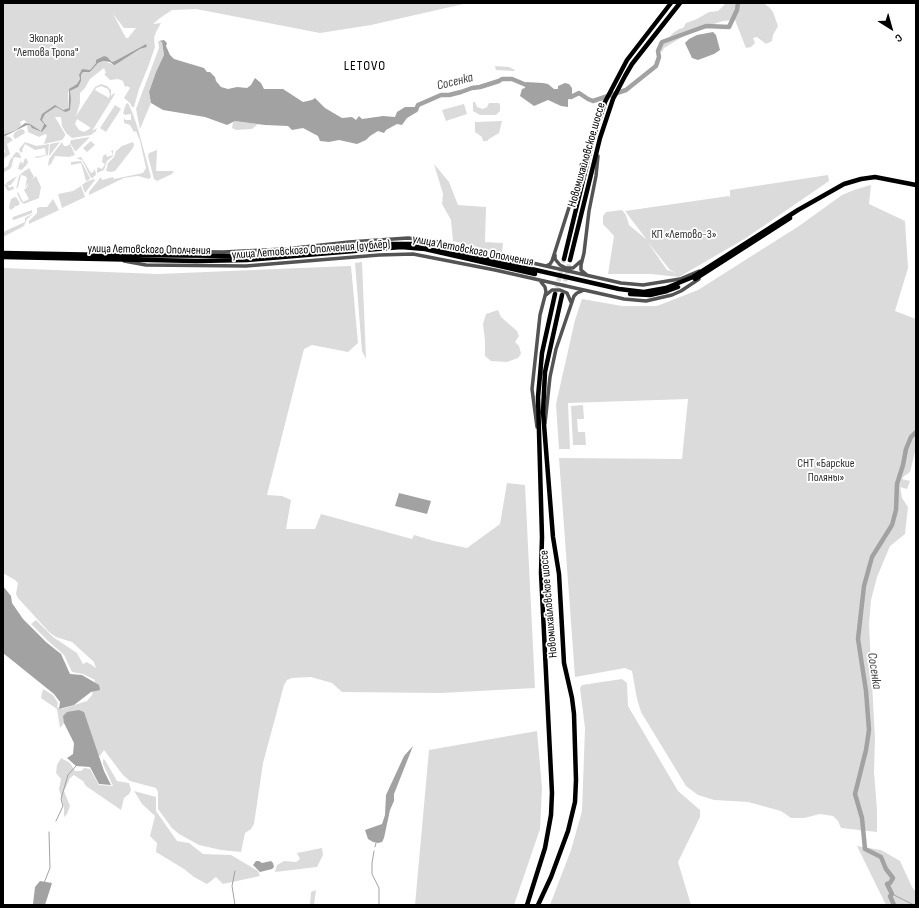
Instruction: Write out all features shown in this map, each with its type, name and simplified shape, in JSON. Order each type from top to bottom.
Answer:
[{"type":"main road","name":"Новомихайловское шоссе","points":[[564,259],[593,139],[605,102],[627,60],[671,3]]},
{"type":"main road","name":"Новомихайловское шоссе","points":[[570,260],[600,138],[613,99],[632,64],[680,3]]},
{"type":"main road","name":"улица Летовского Ополчения","points":[[3,257],[117,260],[142,258],[248,256],[402,243],[426,245],[617,292],[639,295],[680,283],[709,269],[814,201],[835,189],[860,179],[875,178],[916,185]]},
{"type":"main road","name":"улица Летовского Ополчения","points":[[3,253],[247,260],[401,247],[425,249],[502,264]]},
{"type":"main road","name":"Новомихайловское шоссе","points":[[527,905],[545,848],[551,815],[552,793],[541,573],[542,537],[538,398],[539,371],[555,294]]},
{"type":"main road","name":"Новомихайловское шоссе","points":[[538,905],[551,877],[568,831],[574,802],[576,780],[574,714],[564,663],[559,574],[553,537],[544,432],[543,397],[545,372],[562,295]]},
{"type":"street","points":[[590,277],[580,268],[596,176],[600,138]]},
{"type":"street","points":[[545,266],[552,263],[578,179],[593,139]]},
{"type":"street","name":"улица Летовского Ополчения (дублёр)","points":[[111,256],[145,251],[223,252],[285,249],[396,238],[420,239],[453,245],[621,283],[643,285],[680,279],[709,269]]},
{"type":"street","points":[[453,245],[480,258]]},
{"type":"street","points":[[145,251],[142,258],[146,265]]},
{"type":"street","name":"улица Летовского Ополчения (дублёр)","points":[[117,260],[146,265],[246,266],[379,255],[414,254],[624,299],[646,301],[664,298],[681,291],[709,269]]},
{"type":"street","points":[[555,254],[557,262],[566,268],[573,268],[582,259]]},
{"type":"street","points":[[505,273],[502,264],[508,258]]},
{"type":"street","points":[[538,432],[532,389],[540,315],[545,287],[540,281]]},
{"type":"street","points":[[643,285],[649,288],[650,293],[649,299],[646,301]]},
{"type":"street","points":[[544,296],[552,290],[560,290],[567,293],[571,300],[571,305]]},
{"type":"street","points":[[544,432],[553,362],[575,294],[579,291],[585,291]]},
{"type":"green space","name":"Экопарк \"Летова Тропа\"","points":[[3,3],[468,3],[371,25],[320,33],[196,9],[172,10],[153,24],[161,23],[154,38],[155,47],[139,89],[134,107],[132,107],[124,98],[130,88],[127,86],[125,87],[123,81],[118,79],[110,80],[104,74],[106,73],[104,68],[90,79],[80,93],[80,103],[76,116],[95,87],[101,84],[107,86],[111,90],[111,96],[114,93],[115,94],[92,131],[97,128],[96,131],[91,135],[72,138],[66,133],[62,126],[61,117],[55,117],[65,136],[62,140],[44,144],[47,135],[45,134],[39,137],[28,132],[27,125],[30,125],[42,132],[45,129],[46,124],[42,120],[44,115],[40,120],[44,124],[41,131],[24,120],[20,122],[21,126],[16,130],[3,135]],"holes":[[[113,14],[124,28],[136,28],[128,38],[126,38]],[[144,45],[147,47],[140,49],[115,65],[103,61],[98,63],[90,72],[83,72],[81,75],[81,81],[70,91],[69,106],[68,93],[70,89],[77,84],[80,79],[79,76],[84,70],[90,70],[104,56],[112,62]],[[101,86],[108,89],[110,94],[109,98],[95,90]],[[56,107],[46,113],[51,108]],[[56,107],[63,110],[69,108],[68,111],[63,111]],[[77,119],[91,128],[84,132],[79,130],[75,124]]]},
{"type":"green space","points":[[726,3],[763,3],[769,7],[773,12],[778,26],[773,35],[772,41],[766,44],[757,37],[753,38],[755,43],[751,47],[746,48],[735,20],[723,21],[692,31],[664,48],[662,52],[660,51],[660,48],[673,33],[683,28],[686,23],[709,12],[718,11]]},
{"type":"green space","points":[[158,41],[162,42],[164,55],[149,92],[151,103],[140,129],[136,109],[159,48]]},
{"type":"green space","points":[[495,66],[509,67],[515,70],[496,70]]},
{"type":"green space","points":[[473,102],[475,102],[477,107],[483,109],[487,107],[489,103],[499,103],[500,111],[496,115],[480,115],[473,111]]},
{"type":"green space","points":[[128,103],[138,129],[151,177],[149,179],[138,176],[124,178],[89,195],[89,192],[101,177],[102,180],[113,177],[114,179],[143,173],[146,168],[140,141],[136,131],[134,132],[130,125],[124,123],[124,117],[125,120],[131,120],[131,114],[125,115],[123,113],[126,104]]},
{"type":"green space","points":[[464,104],[467,114],[446,121],[442,110]]},
{"type":"green space","points":[[115,105],[121,109],[106,132],[100,128]]},
{"type":"green space","points":[[235,121],[258,124],[252,129],[236,130],[232,128]]},
{"type":"green space","points":[[502,121],[499,133],[487,141],[483,141],[482,137],[475,132],[475,122]]},
{"type":"green space","points":[[21,129],[24,130],[25,133],[15,139],[13,136],[15,132]]},
{"type":"green space","points":[[3,137],[10,137],[13,140],[7,144],[10,154],[3,159],[3,153],[5,152]]},
{"type":"green space","points":[[90,137],[76,151],[70,143],[71,140]]},
{"type":"green space","points":[[91,141],[95,145],[87,152],[83,148]]},
{"type":"green space","points":[[25,142],[37,146],[49,144],[48,155],[37,158],[34,157],[46,155],[45,148],[35,150],[25,144],[21,153],[19,149]]},
{"type":"green space","points":[[60,142],[50,155],[49,155],[50,144]]},
{"type":"green space","points":[[62,142],[64,146],[70,144],[75,155],[69,157],[55,156],[51,164],[48,166],[49,159]]},
{"type":"green space","points":[[133,142],[133,148],[115,171],[106,171],[108,163],[114,157],[116,151],[122,146]]},
{"type":"green space","points":[[157,150],[156,171],[174,171],[172,174],[157,181],[154,179],[148,156],[149,153]]},
{"type":"green space","points":[[16,152],[19,153],[21,158],[14,157],[11,168],[3,173],[3,169],[8,166],[10,160]]},
{"type":"green space","points":[[106,154],[107,157],[113,155],[107,161],[104,170],[97,173],[98,167],[102,169],[105,164],[102,162],[103,156]]},
{"type":"green space","points":[[81,157],[91,173],[95,169],[96,175],[92,178],[82,160],[77,158]]},
{"type":"green space","points":[[25,158],[27,159],[28,163],[22,170],[18,169],[21,159],[20,165],[21,162],[23,163],[22,165],[23,164]]},
{"type":"green space","points":[[81,161],[90,178],[86,181],[81,163],[71,165],[71,162]]},
{"type":"green space","points":[[434,164],[449,182],[458,205],[486,207],[485,242],[503,243],[502,253],[453,241],[451,220],[442,204],[443,194]]},
{"type":"green space","points":[[29,168],[34,177],[30,181],[36,176],[41,187],[39,198],[24,204],[21,202],[17,193],[18,192],[23,202],[29,199],[24,190],[28,183],[25,188],[27,178],[25,176],[21,175],[18,187],[16,189],[19,176]]},
{"type":"green space","name":"КП «Летово-3»","points":[[828,175],[829,181],[746,238],[679,277],[651,274],[608,274],[614,236],[603,224],[603,216],[606,212],[622,210],[626,215],[629,225],[647,240],[625,211],[729,196],[730,198],[730,190]],"holes":[[[647,241],[670,270],[676,273],[667,270]]]},
{"type":"green space","points":[[17,176],[11,185],[8,185],[9,188],[13,186],[14,189],[9,191],[7,190],[4,184],[7,185],[6,183]]},
{"type":"green space","points":[[94,179],[95,180],[85,193],[82,185]]},
{"type":"green space","name":"СНТ «Барские Поляны»","points":[[871,185],[869,204],[905,221],[908,268],[895,311],[916,319],[916,448],[910,472],[902,479],[910,481],[907,489],[900,487],[902,498],[908,507],[905,534],[890,546],[877,577],[871,600],[869,625],[875,739],[874,772],[877,832],[841,828],[838,821],[833,816],[820,814],[804,818],[791,818],[781,811],[748,802],[714,800],[698,795],[686,786],[641,712],[632,671],[625,668],[575,677],[559,458],[682,459],[688,399],[568,403],[570,449],[559,449],[556,404],[575,320],[582,299],[622,306],[657,306],[698,290],[799,226],[842,195]]},
{"type":"green space","points":[[81,186],[85,197],[62,208],[58,194],[73,191]]},
{"type":"green space","points":[[15,197],[20,204],[10,210],[9,207],[11,199]]},
{"type":"green space","points":[[53,199],[59,210],[29,224],[29,221],[37,213],[37,208],[47,207]]},
{"type":"green space","points":[[32,210],[32,213],[14,220],[12,219],[13,217]]},
{"type":"green space","points":[[34,213],[27,219],[24,226],[3,237],[3,232],[25,222],[25,218]]},
{"type":"green space","points":[[362,262],[366,359],[362,351],[355,263]]},
{"type":"green space","points":[[351,266],[358,343],[348,352],[312,345],[304,349],[267,495],[282,496],[291,500],[286,529],[315,529],[321,514],[412,539],[414,535],[467,548],[500,524],[507,483],[525,485],[535,688],[441,693],[342,692],[332,683],[311,677],[292,678],[287,680],[284,685],[263,763],[254,824],[251,829],[245,833],[241,852],[221,850],[199,845],[179,834],[172,828],[158,809],[158,792],[156,788],[130,781],[123,775],[104,750],[100,756],[96,753],[66,716],[64,723],[60,728],[57,709],[41,698],[43,689],[53,695],[58,703],[57,707],[62,709],[87,701],[92,695],[95,680],[83,674],[72,672],[64,655],[31,624],[36,620],[53,637],[77,653],[83,664],[87,662],[96,668],[94,662],[72,642],[56,637],[49,632],[18,598],[16,594],[18,583],[3,573],[3,268],[158,274]]},
{"type":"green space","points":[[498,310],[501,317],[517,331],[519,336],[515,342],[519,346],[521,354],[518,358],[507,362],[491,361],[485,356],[483,324],[486,314]]},
{"type":"green space","points":[[583,405],[584,419],[577,419],[578,432],[585,432],[586,445],[573,445],[571,406]]},
{"type":"green space","points":[[622,679],[627,683],[628,706],[678,791],[700,810],[700,817],[678,862],[691,905],[550,905],[571,850],[582,811],[585,728],[580,688],[582,685]]},
{"type":"green space","points":[[537,731],[542,788],[540,829],[514,905],[415,905],[429,750]]},
{"type":"green space","points":[[61,758],[70,763],[75,771],[81,771],[84,768],[90,769],[99,785],[113,786],[103,764],[103,759],[105,760],[117,781],[129,783],[131,790],[124,798],[121,810],[86,786],[83,781],[74,775],[70,778],[64,791],[70,806],[64,817],[64,807],[59,789],[61,779],[56,773],[57,765]]},
{"type":"green space","points":[[134,791],[156,797],[156,811],[177,841],[189,843],[203,854],[231,855],[258,871],[260,876],[223,884],[216,877],[207,884],[156,852],[157,843],[150,836],[155,816],[142,804]]},
{"type":"green space","points":[[857,846],[881,850],[900,861],[912,887],[916,892],[916,905],[886,905]]},
{"type":"green space","points":[[322,848],[323,855],[317,867],[275,872],[277,865],[284,861],[296,862],[300,859],[297,853]]},
{"type":"green space","points":[[316,890],[314,905],[310,905],[311,892]]},
{"type":"shaded area","points":[[713,32],[716,35],[720,50],[698,60],[692,58],[685,43],[697,35]]},
{"type":"shaded area","points":[[164,40],[167,43],[166,46],[170,55],[174,59],[204,68],[215,77],[216,81],[221,87],[228,89],[237,87],[247,88],[251,85],[255,78],[261,83],[264,89],[283,89],[303,102],[315,98],[325,108],[342,118],[352,117],[356,120],[359,116],[362,119],[383,116],[395,117],[397,112],[405,107],[416,107],[417,112],[407,118],[402,125],[397,124],[386,130],[384,133],[378,131],[366,140],[357,144],[339,140],[329,142],[320,141],[318,136],[303,128],[292,130],[288,126],[235,121],[227,125],[205,117],[163,110],[151,103],[149,92],[164,55],[162,42],[159,41]]},
{"type":"shaded area","points":[[146,44],[147,47],[140,49],[115,65],[110,62],[103,61],[98,63],[90,72],[83,72],[78,87],[70,91],[70,110],[66,112],[56,107],[45,114],[42,120],[47,126],[42,132],[32,128],[30,125],[27,125],[3,137],[3,135],[16,130],[25,123],[30,124],[41,131],[44,124],[40,120],[42,114],[55,105],[63,110],[69,108],[69,89],[77,84],[80,79],[79,75],[82,69],[90,70],[96,63],[96,60],[104,56],[112,62],[115,61]]},
{"type":"shaded area","points":[[526,82],[548,84],[554,89],[558,89],[558,86],[565,83],[569,84],[572,88],[572,94],[568,100],[568,107],[561,106],[548,100],[534,106],[520,96],[522,89],[525,88]]},
{"type":"shaded area","points":[[399,493],[431,501],[427,514],[395,506]]},
{"type":"shaded area","points":[[3,586],[11,596],[12,603],[23,619],[46,642],[61,654],[70,674],[82,675],[99,685],[100,690],[91,692],[74,705],[59,709],[60,702],[54,694],[3,653]]},
{"type":"shaded area","points":[[79,710],[84,712],[104,771],[111,785],[99,784],[90,767],[76,766],[67,758],[73,754],[74,743],[64,723],[63,716],[67,712]]},
{"type":"shaded area","points":[[413,746],[394,794],[394,801],[390,810],[384,838],[382,842],[373,842],[368,839],[365,830],[382,824],[385,815],[386,795],[404,756]]},
{"type":"shaded area","points":[[256,861],[262,863],[271,861],[274,867],[272,869],[260,872],[253,865]]},
{"type":"shaded area","points":[[40,881],[52,883],[45,905],[33,904],[35,887]]},
{"type":"waterway","name":"Сосенка","points":[[565,95],[571,97],[579,93],[593,101],[626,90],[656,66],[659,57],[658,51],[662,42],[706,26],[729,27],[737,10],[738,3]]},
{"type":"waterway","name":"Сосенка","points":[[411,112],[416,110],[418,105],[441,95],[461,92],[502,79],[512,79],[531,87]]},
{"type":"waterway","name":"Сосенка","points":[[894,905],[890,896],[892,894],[887,884],[890,883],[893,878],[886,869],[881,857],[865,849],[862,818],[855,794],[866,750],[869,730],[866,691],[858,639],[864,586],[872,557],[892,525],[896,510],[897,484],[906,449],[911,437],[916,432]]},
{"type":"waterway","points":[[56,821],[63,806],[61,799],[68,775],[76,766]]},
{"type":"waterway","points":[[44,883],[50,868],[49,832]]},
{"type":"waterway","points":[[375,847],[376,843]]},
{"type":"waterway","points":[[374,851],[372,874],[379,888],[379,905]]},
{"type":"waterway","points":[[235,871],[232,886],[235,905]]},
{"type":"waterway","points":[[892,894],[914,905]]},
{"type":"tunnel","points":[[555,294],[564,259]]},
{"type":"tunnel","points":[[562,294],[570,260]]},
{"type":"district","name":"LETOVO","points":[[365,66]]}]
